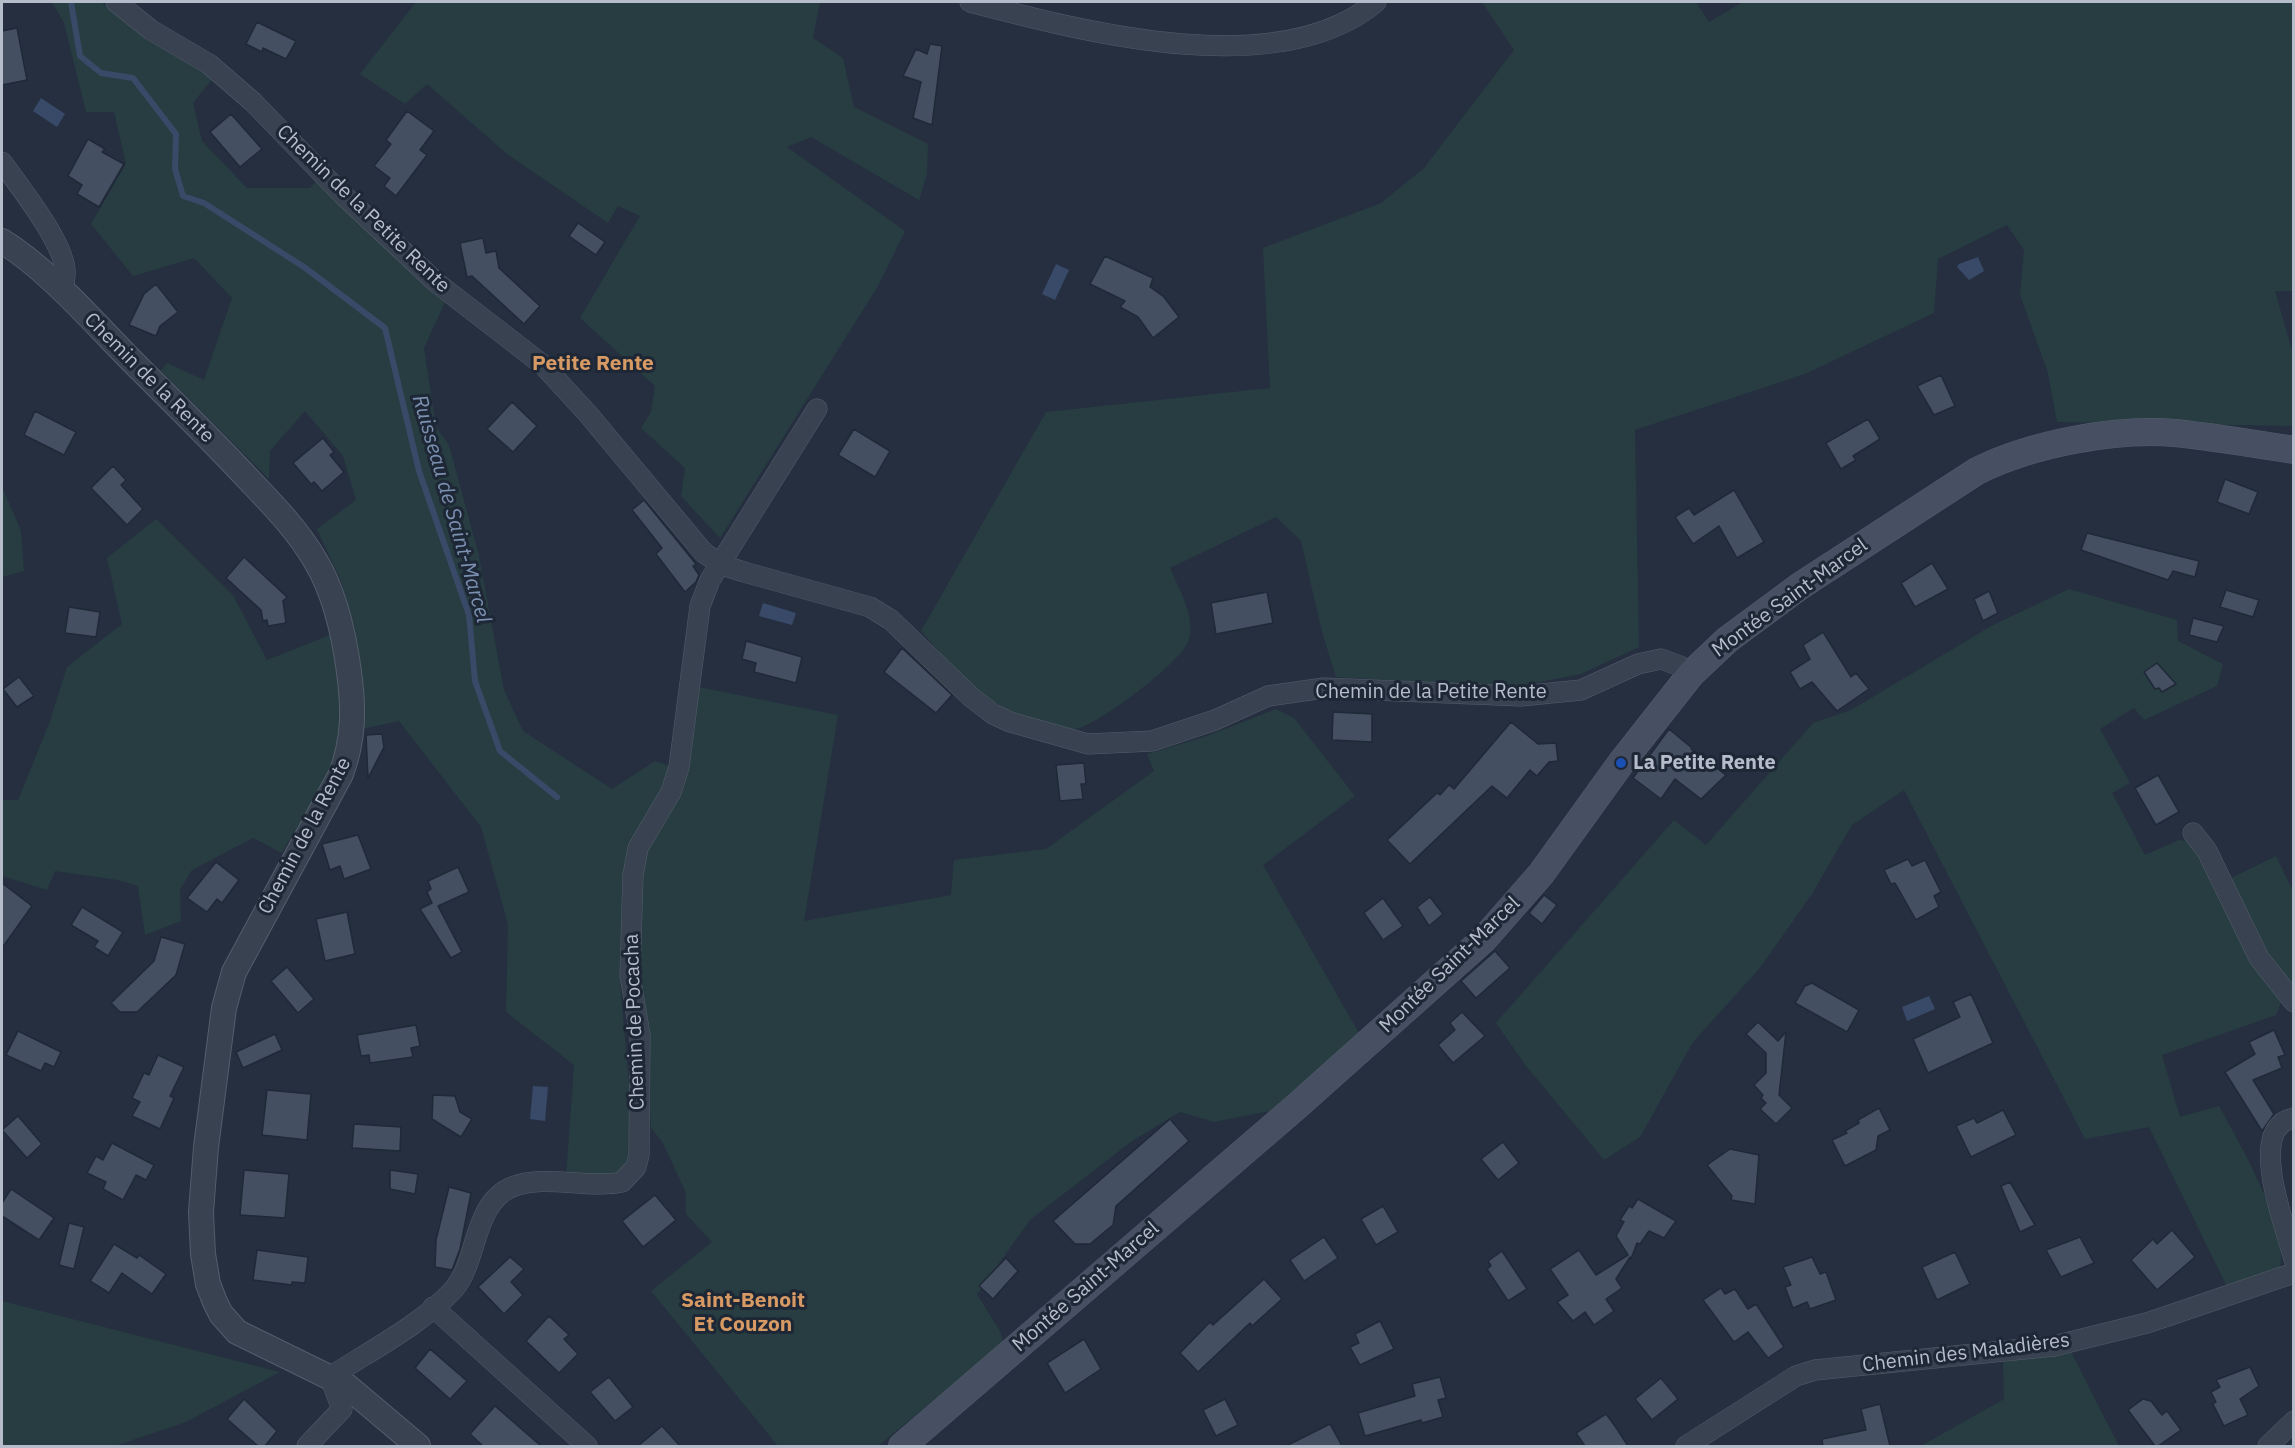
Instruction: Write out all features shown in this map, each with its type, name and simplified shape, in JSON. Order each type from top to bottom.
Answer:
[{"type":"main road","name":"Montée Saint-Marcel","points":[[902,1446],[1297,1106],[1484,939],[1541,874],[1621,763],[1691,674],[1726,640],[1800,586],[1936,496],[2005,457],[2044,446],[2144,433],[2173,433],[2294,450]]},
{"type":"street","name":"Chemin de la Petite Rente","points":[[116,2],[151,30],[209,64],[253,102],[343,195],[437,284],[543,365],[596,423],[704,553],[722,565],[870,607],[891,620],[971,697],[993,714],[1010,722],[1088,744],[1152,741],[1215,720],[1268,696],[1324,688],[1521,696],[1581,690],[1638,664],[1660,659],[1680,666],[1691,674]]},
{"type":"street","points":[[970,2],[1077,27],[1139,38],[1226,46],[1275,44],[1314,35],[1347,20],[1376,2]]},
{"type":"street","points":[[2,162],[30,201],[57,246],[65,269],[63,293]]},
{"type":"street","name":"Chemin de la Rente","points":[[2,241],[19,251],[63,293],[290,523],[316,561],[339,621],[353,700],[352,743],[341,774],[234,972],[224,1008],[206,1147],[201,1212],[203,1254],[208,1284],[221,1314],[237,1332],[330,1377],[361,1396],[418,1446]]},
{"type":"street","points":[[722,565],[817,409]]},
{"type":"street","name":"Chemin de Pocacha","points":[[330,1377],[432,1307],[454,1289],[490,1208],[510,1188],[527,1184],[612,1184],[629,1177],[636,1167],[639,1155],[641,1080],[640,1035],[630,976],[633,875],[638,848],[671,792],[679,767],[700,606],[710,580],[722,565]]},
{"type":"street","points":[[2193,833],[2207,851],[2259,958],[2294,1002]]},
{"type":"street","points":[[2294,1118],[2280,1124],[2271,1142],[2269,1164],[2294,1259]]},
{"type":"street","name":"Chemin des Maladières","points":[[1686,1446],[1796,1376],[1815,1370],[2054,1346],[2147,1323],[2294,1273]]},
{"type":"street","points":[[432,1307],[583,1445]]},
{"type":"street","points":[[308,1446],[342,1409],[330,1377]]},
{"type":"street","points":[[2268,1446],[2294,1421]]},
{"type":"green space","points":[[52,2],[101,2],[143,37],[188,60],[213,78],[193,103],[202,141],[247,188],[310,188],[319,178],[402,263],[445,302],[424,348],[436,427],[449,445],[479,556],[504,690],[523,731],[612,789],[655,761],[672,767],[628,864],[620,983],[633,1128],[629,1156],[623,1170],[611,1176],[566,1177],[574,1065],[506,1012],[508,924],[481,827],[399,721],[362,729],[355,629],[341,581],[317,529],[356,500],[343,456],[305,411],[270,451],[269,479],[161,371],[167,363],[204,380],[232,298],[194,258],[133,276],[91,224],[126,164],[114,112],[86,112],[64,23]]},
{"type":"green space","points":[[416,2],[820,2],[813,38],[843,58],[854,107],[928,144],[927,174],[919,200],[811,137],[787,147],[905,231],[878,286],[720,538],[681,496],[685,468],[641,428],[651,412],[655,386],[580,318],[640,216],[618,206],[608,223],[507,154],[427,84],[405,104],[360,74]]},
{"type":"green space","points":[[1482,2],[1696,2],[1709,22],[1743,2],[2293,2],[2293,291],[2275,291],[2293,354],[2293,426],[2057,422],[2048,373],[2020,295],[2024,250],[2007,225],[1938,259],[1934,313],[1805,374],[1635,430],[1639,647],[1581,674],[1514,687],[1336,677],[1322,632],[1301,541],[1276,517],[1170,568],[1189,614],[1188,642],[1169,665],[1152,680],[1096,720],[1068,731],[1022,716],[988,698],[948,661],[921,631],[1046,412],[1270,388],[1263,248],[1381,203],[1424,168],[1514,50]]},
{"type":"green space","points":[[2,487],[21,531],[24,571],[2,577]]},
{"type":"green space","points":[[156,519],[233,595],[267,660],[330,635],[341,693],[343,723],[339,751],[334,764],[321,790],[282,853],[253,838],[192,870],[180,890],[181,921],[145,935],[138,886],[118,880],[55,871],[47,890],[2,876],[2,800],[18,800],[49,724],[67,667],[122,624],[107,558]]},
{"type":"green space","points":[[2069,589],[2177,620],[2178,641],[2223,664],[2217,686],[2144,720],[2134,708],[2100,729],[2130,783],[2112,793],[2145,855],[2179,840],[2193,842],[2282,999],[2276,1015],[2162,1055],[2180,1117],[2219,1106],[2238,1141],[2271,1212],[2281,1255],[2279,1271],[2226,1285],[2149,1127],[2085,1139],[1904,790],[1852,825],[1812,894],[1759,969],[1693,1042],[1640,1137],[1604,1160],[1526,1066],[1496,1023],[1674,820],[1706,845],[1813,723],[1851,710],[1993,625]]},
{"type":"green space","points":[[699,687],[838,715],[804,921],[951,895],[954,860],[1046,849],[1154,771],[1147,754],[1207,736],[1276,709],[1294,718],[1355,796],[1263,865],[1360,1035],[1270,1111],[1214,1122],[1180,1112],[1132,1141],[1030,1220],[977,1294],[1001,1333],[1003,1343],[878,1446],[778,1446],[651,1291],[712,1242],[686,1214],[686,1193],[663,1143],[651,1128],[646,1034],[639,995],[637,910],[646,855],[658,825],[679,799],[688,770]]},
{"type":"green space","points":[[2276,856],[2293,891],[2293,991],[2270,962],[2231,878]]},
{"type":"green space","points":[[2,1301],[280,1372],[186,1422],[115,1446],[2,1446]]},
{"type":"green space","points":[[2070,1350],[2119,1446],[1921,1446],[2004,1399],[2003,1362]]},
{"type":"water","points":[[41,98],[65,114],[57,127],[33,111]]},
{"type":"water","points":[[1978,257],[1984,271],[1969,280],[1957,267],[1959,264]]},
{"type":"water","points":[[1056,264],[1069,270],[1055,300],[1042,294]]},
{"type":"water","points":[[763,603],[796,613],[792,625],[759,616]]},
{"type":"water","points":[[1929,996],[1935,1009],[1907,1021],[1902,1007]]},
{"type":"water","points":[[533,1086],[548,1087],[545,1121],[530,1119]]},
{"type":"building","points":[[257,22],[296,41],[286,59],[263,48],[262,52],[246,44]]},
{"type":"building","points":[[17,28],[27,80],[2,85],[2,31]]},
{"type":"building","points":[[930,44],[942,46],[932,125],[913,118],[921,82],[903,76],[916,49],[927,54]]},
{"type":"building","points":[[407,111],[434,131],[420,150],[427,155],[396,196],[384,186],[390,178],[374,166],[391,144],[386,140]]},
{"type":"building","points":[[231,114],[262,149],[240,167],[210,132]]},
{"type":"building","points":[[88,139],[105,149],[102,152],[124,164],[99,207],[77,194],[82,185],[68,176]]},
{"type":"building","points":[[578,223],[605,242],[596,255],[569,236]]},
{"type":"building","points":[[483,238],[486,253],[496,251],[499,268],[540,306],[524,324],[472,276],[467,277],[460,243]]},
{"type":"building","points":[[1105,256],[1153,278],[1150,287],[1164,297],[1179,317],[1153,338],[1138,317],[1120,307],[1125,301],[1090,284]]},
{"type":"building","points":[[156,284],[178,312],[160,326],[156,336],[129,325],[144,294]]},
{"type":"building","points":[[1941,375],[1955,406],[1934,415],[1917,386]]},
{"type":"building","points":[[512,402],[537,426],[513,452],[487,429]]},
{"type":"building","points":[[35,411],[76,432],[64,455],[24,435]]},
{"type":"building","points":[[1868,419],[1880,439],[1853,456],[1856,460],[1841,469],[1826,443]]},
{"type":"building","points":[[854,429],[890,451],[875,477],[838,455]]},
{"type":"building","points":[[323,438],[334,452],[330,455],[344,472],[322,491],[314,482],[311,484],[293,463]]},
{"type":"building","points":[[113,466],[126,480],[121,485],[143,509],[127,525],[91,488]]},
{"type":"building","points":[[2225,479],[2258,492],[2249,514],[2217,502]]},
{"type":"building","points":[[1734,490],[1764,542],[1737,558],[1719,526],[1693,544],[1675,517],[1689,508],[1694,515]]},
{"type":"building","points":[[644,500],[696,564],[693,566],[699,575],[696,582],[685,592],[656,554],[662,548],[632,510]]},
{"type":"building","points":[[2087,533],[2199,561],[2195,577],[2173,571],[2168,580],[2081,550]]},
{"type":"building","points":[[244,557],[287,597],[283,601],[286,623],[268,626],[267,620],[263,621],[261,610],[226,578]]},
{"type":"building","points":[[1932,563],[1948,589],[1915,607],[1901,583]]},
{"type":"building","points":[[2226,590],[2259,600],[2253,617],[2220,607]]},
{"type":"building","points":[[1989,591],[1998,613],[1983,621],[1974,599]]},
{"type":"building","points":[[1267,592],[1273,623],[1216,634],[1211,603]]},
{"type":"building","points":[[69,607],[100,612],[96,637],[65,633]]},
{"type":"building","points":[[2193,618],[2224,626],[2217,642],[2189,635]]},
{"type":"building","points":[[1823,632],[1851,677],[1856,673],[1869,689],[1837,711],[1812,682],[1800,689],[1790,672],[1810,659],[1803,645]]},
{"type":"building","points":[[746,641],[802,657],[796,683],[754,672],[756,663],[742,659]]},
{"type":"building","points":[[902,648],[952,695],[936,713],[884,672]]},
{"type":"building","points":[[2157,663],[2176,684],[2162,692],[2159,688],[2155,689],[2144,672]]},
{"type":"building","points":[[19,677],[34,696],[17,707],[3,689]]},
{"type":"building","points":[[1333,712],[1372,714],[1372,742],[1332,740]]},
{"type":"building","points":[[1511,722],[1538,744],[1556,743],[1558,761],[1549,762],[1537,776],[1530,770],[1507,798],[1492,786],[1410,864],[1387,840],[1437,793],[1440,795],[1449,785],[1454,789]]},
{"type":"building","points":[[1669,729],[1726,775],[1701,799],[1675,779],[1661,799],[1633,778]]},
{"type":"building","points":[[382,734],[384,747],[368,778],[366,735]]},
{"type":"building","points":[[1084,763],[1086,784],[1081,784],[1083,799],[1060,801],[1056,765]]},
{"type":"building","points":[[2158,775],[2179,812],[2156,825],[2135,788]]},
{"type":"building","points":[[358,835],[371,869],[344,879],[340,866],[330,870],[322,844]]},
{"type":"building","points":[[1908,859],[1912,866],[1925,860],[1941,892],[1934,896],[1939,907],[1916,920],[1895,883],[1891,884],[1884,870]]},
{"type":"building","points":[[216,862],[239,880],[222,903],[217,899],[207,912],[187,898]]},
{"type":"building","points":[[458,867],[469,892],[438,906],[462,952],[451,958],[420,909],[432,903],[427,892],[431,889],[428,881]]},
{"type":"building","points":[[2,883],[32,906],[2,948]]},
{"type":"building","points":[[1544,895],[1557,905],[1542,924],[1529,913]]},
{"type":"building","points":[[1430,897],[1443,914],[1429,926],[1417,907]]},
{"type":"building","points":[[1383,898],[1403,926],[1383,940],[1364,913]]},
{"type":"building","points":[[82,907],[123,932],[108,956],[94,947],[98,941],[71,925]]},
{"type":"building","points":[[347,912],[355,954],[325,961],[316,919]]},
{"type":"building","points":[[161,937],[185,944],[176,975],[137,1012],[120,1012],[111,1003],[154,961]]},
{"type":"building","points":[[1495,951],[1510,968],[1476,998],[1461,981]]},
{"type":"building","points":[[287,967],[314,999],[298,1013],[271,981]]},
{"type":"building","points":[[1812,983],[1859,1010],[1847,1032],[1795,1003],[1805,986]]},
{"type":"building","points":[[1971,994],[1993,1043],[1928,1073],[1913,1039],[1960,1017],[1953,1002]]},
{"type":"building","points":[[1462,1012],[1485,1036],[1453,1063],[1438,1045],[1455,1030],[1450,1023]]},
{"type":"building","points":[[1758,1022],[1778,1041],[1786,1032],[1779,1095],[1792,1108],[1776,1124],[1760,1109],[1766,1103],[1761,1098],[1763,1095],[1754,1085],[1766,1073],[1766,1053],[1746,1034]]},
{"type":"building","points":[[416,1025],[420,1046],[411,1048],[413,1057],[370,1063],[369,1055],[361,1056],[357,1035]]},
{"type":"building","points":[[2274,1030],[2285,1055],[2278,1057],[2282,1068],[2253,1080],[2274,1114],[2262,1131],[2225,1072],[2255,1054],[2249,1042]]},
{"type":"building","points":[[18,1031],[61,1052],[54,1067],[45,1063],[41,1071],[6,1055]]},
{"type":"building","points":[[275,1034],[282,1050],[243,1068],[236,1052]]},
{"type":"building","points":[[158,1055],[184,1067],[170,1096],[174,1098],[160,1129],[132,1116],[140,1102],[132,1098],[144,1073],[149,1075]]},
{"type":"building","points":[[267,1090],[311,1094],[307,1140],[262,1135]]},
{"type":"building","points":[[433,1095],[455,1096],[460,1112],[472,1119],[461,1137],[432,1119]]},
{"type":"building","points":[[1879,1108],[1890,1130],[1878,1136],[1876,1150],[1845,1166],[1832,1140],[1847,1133],[1845,1131],[1859,1123],[1858,1120]]},
{"type":"building","points":[[2003,1110],[2016,1135],[1971,1157],[1956,1126],[1974,1118],[1977,1123]]},
{"type":"building","points":[[18,1116],[42,1144],[27,1158],[2,1130]]},
{"type":"building","points":[[1170,1119],[1189,1141],[1116,1206],[1113,1225],[1090,1244],[1075,1244],[1053,1221]]},
{"type":"building","points":[[354,1124],[401,1127],[400,1151],[352,1148]]},
{"type":"building","points":[[1503,1142],[1519,1163],[1498,1180],[1481,1159]]},
{"type":"building","points":[[112,1143],[154,1165],[146,1180],[136,1175],[123,1200],[103,1189],[106,1182],[87,1173],[96,1156],[103,1160]]},
{"type":"building","points":[[1730,1149],[1759,1155],[1755,1204],[1731,1200],[1732,1196],[1707,1165]]},
{"type":"building","points":[[244,1170],[289,1174],[285,1218],[240,1215]]},
{"type":"building","points":[[390,1170],[418,1174],[415,1194],[390,1189]]},
{"type":"building","points":[[2010,1182],[2035,1225],[2020,1232],[2001,1186]]},
{"type":"building","points":[[449,1187],[471,1193],[460,1249],[452,1270],[435,1267],[436,1240]]},
{"type":"building","points":[[11,1189],[54,1218],[39,1240],[2,1216],[2,1203]]},
{"type":"building","points":[[655,1195],[676,1220],[643,1247],[622,1221]]},
{"type":"building","points":[[1638,1199],[1676,1221],[1664,1238],[1649,1231],[1640,1244],[1637,1243],[1631,1259],[1630,1257],[1616,1279],[1622,1288],[1606,1299],[1614,1311],[1594,1325],[1585,1312],[1573,1321],[1557,1302],[1568,1295],[1550,1269],[1579,1250],[1596,1275],[1628,1255],[1616,1236],[1624,1222],[1620,1220],[1629,1206],[1632,1208]]},
{"type":"building","points":[[1383,1206],[1398,1232],[1376,1245],[1361,1219]]},
{"type":"building","points":[[69,1223],[84,1227],[74,1269],[59,1265]]},
{"type":"building","points":[[2172,1230],[2195,1257],[2157,1290],[2131,1260],[2153,1239],[2157,1244]]},
{"type":"building","points":[[1324,1237],[1338,1258],[1304,1281],[1290,1260]]},
{"type":"building","points":[[2080,1237],[2094,1263],[2061,1277],[2046,1250]]},
{"type":"building","points":[[114,1244],[137,1258],[139,1255],[166,1274],[152,1294],[122,1273],[109,1293],[90,1281]]},
{"type":"building","points":[[257,1250],[308,1257],[305,1283],[292,1282],[292,1285],[253,1280]]},
{"type":"building","points":[[1502,1251],[1527,1289],[1508,1301],[1487,1269],[1491,1266],[1488,1261]]},
{"type":"building","points":[[1955,1252],[1970,1284],[1937,1300],[1922,1267]]},
{"type":"building","points":[[510,1257],[524,1269],[511,1282],[523,1295],[504,1314],[478,1287]]},
{"type":"building","points":[[1812,1257],[1820,1274],[1826,1272],[1836,1300],[1810,1309],[1807,1302],[1793,1308],[1785,1287],[1791,1285],[1783,1267]]},
{"type":"building","points":[[1006,1258],[1018,1271],[993,1299],[979,1286]]},
{"type":"building","points":[[1264,1279],[1282,1299],[1252,1326],[1250,1323],[1198,1372],[1180,1353],[1210,1322],[1213,1325]]},
{"type":"building","points":[[1721,1288],[1725,1294],[1735,1289],[1748,1309],[1756,1304],[1784,1347],[1768,1358],[1748,1332],[1734,1342],[1703,1300]]},
{"type":"building","points":[[549,1316],[569,1335],[564,1339],[578,1354],[559,1373],[526,1341]]},
{"type":"building","points":[[1380,1321],[1394,1349],[1360,1365],[1350,1347],[1359,1343],[1355,1334]]},
{"type":"building","points":[[1084,1339],[1101,1369],[1065,1393],[1047,1363]]},
{"type":"building","points":[[430,1349],[467,1381],[450,1399],[415,1368]]},
{"type":"building","points":[[2250,1367],[2259,1386],[2240,1399],[2248,1415],[2224,1426],[2213,1404],[2216,1402],[2211,1392],[2220,1387],[2216,1380]]},
{"type":"building","points":[[609,1377],[633,1407],[615,1421],[590,1392]]},
{"type":"building","points":[[1440,1377],[1446,1398],[1438,1400],[1443,1417],[1422,1423],[1421,1420],[1365,1436],[1358,1413],[1415,1396],[1412,1384]]},
{"type":"building","points":[[1661,1378],[1678,1399],[1652,1420],[1635,1399]]},
{"type":"building","points":[[244,1399],[277,1431],[265,1446],[258,1446],[227,1419]]},
{"type":"building","points":[[1225,1399],[1238,1425],[1216,1436],[1203,1410]]},
{"type":"building","points":[[2143,1399],[2151,1401],[2162,1415],[2167,1411],[2181,1430],[2158,1446],[2155,1446],[2128,1410]]},
{"type":"building","points":[[1880,1404],[1890,1446],[1823,1446],[1822,1439],[1866,1430],[1861,1409]]},
{"type":"building","points":[[495,1406],[541,1446],[483,1446],[470,1434]]},
{"type":"building","points":[[1606,1414],[1628,1446],[1585,1446],[1576,1433]]},
{"type":"building","points":[[1330,1424],[1342,1446],[1286,1446]]},
{"type":"building","points":[[662,1426],[680,1446],[638,1446]]},
{"type":"waterway","name":"Ruisseau de Saint-Marcel","points":[[71,2],[80,56],[101,73],[133,78],[176,134],[175,169],[183,196],[204,203],[304,267],[385,328],[419,471],[469,615],[475,681],[500,751],[557,797]]},
{"type":"place","name":"La Petite Rente","points":[[1621,763]]},
{"type":"district","name":"Petite Rente","points":[[593,364]]},
{"type":"district","name":"Saint-Benoit Et Couzon","points":[[743,1313]]}]
